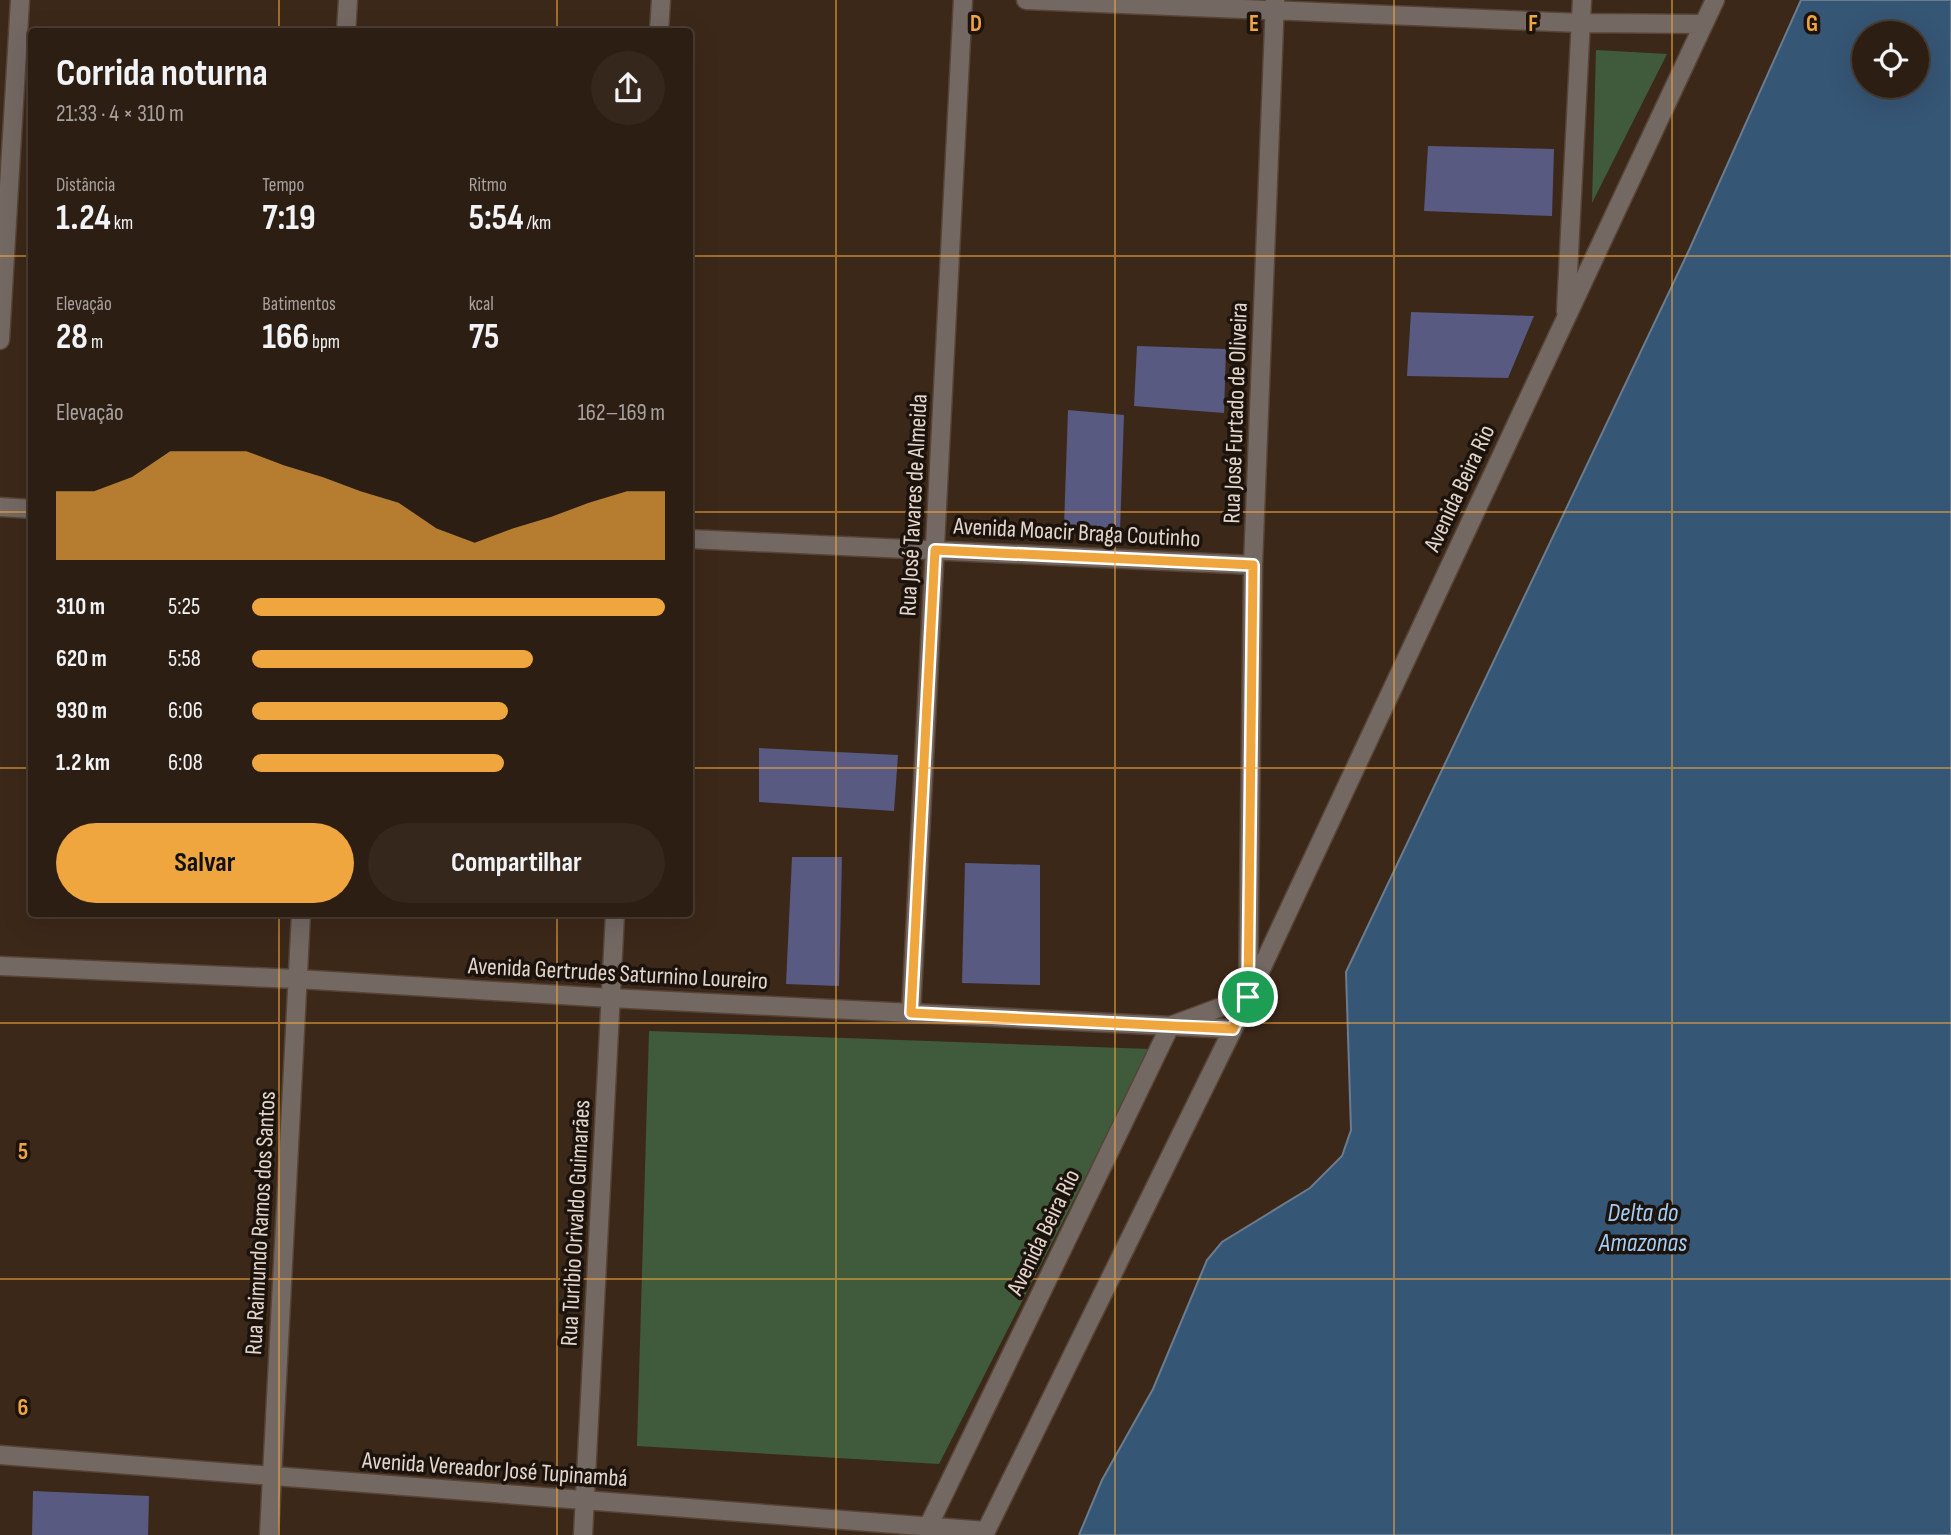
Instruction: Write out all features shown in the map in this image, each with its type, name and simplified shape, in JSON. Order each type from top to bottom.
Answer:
[{"type":"street","points":[[0,340],[20,0]]},
{"type":"street","points":[[346,28],[348,0]]},
{"type":"street","points":[[659,28],[661,0]]},
{"type":"street","name":"Rua José Tavares de Almeida","points":[[911,1013],[963,0]]},
{"type":"street","points":[[1026,0],[1275,5],[1581,23],[1703,24]]},
{"type":"street","points":[[1565,320],[1582,0]]},
{"type":"street","name":"Avenida Beira Rio","points":[[985,1533],[1233,1029],[1715,0]]},
{"type":"street","name":"Rua José Furtado de Oliveira","points":[[1248,997],[1253,565],[1275,5]]},
{"type":"street","points":[[0,507],[28,509]]},
{"type":"street","name":"Avenida Moacir Braga Coutinho","points":[[693,539],[1253,565]]},
{"type":"street","name":"Rua Raimundo Ramos dos Santos","points":[[269,1535],[301,917]]},
{"type":"street","name":"Rua Turibio Orivaldo Guimarães","points":[[583,1535],[615,917]]},
{"type":"street","name":"Avenida Gertrudes Saturnino Loureiro","points":[[0,966],[298,979],[610,998],[1233,1029]]},
{"type":"street","points":[[1170,1026],[1248,997]]},
{"type":"street","name":"Avenida Beira Rio","points":[[926,1531],[1170,1026]]},
{"type":"street","name":"Avenida Vereador José Tupinambá","points":[[0,1455],[585,1500],[926,1531],[985,1533]]},
{"type":"green space","points":[[1596,50],[1667,54],[1592,203]]},
{"type":"green space","points":[[649,1031],[1151,1049],[939,1464],[637,1446]]},
{"type":"water","name":"Delta do Amazonas","points":[[1801,0],[1951,0],[1951,1535],[1079,1535],[1102,1480],[1153,1389],[1207,1260],[1222,1242],[1310,1188],[1342,1156],[1351,1130],[1346,972],[1690,248]]},
{"type":"building","points":[[1428,146],[1554,149],[1552,216],[1424,211]]},
{"type":"building","points":[[1411,312],[1534,316],[1508,378],[1407,376]]},
{"type":"building","points":[[1137,346],[1226,349],[1224,413],[1134,406]]},
{"type":"building","points":[[1068,410],[1124,415],[1120,531],[1064,526]]},
{"type":"building","points":[[759,748],[898,755],[894,811],[759,802]]},
{"type":"building","points":[[792,857],[842,857],[839,986],[786,984]]},
{"type":"building","points":[[965,863],[1040,865],[1040,985],[962,983]]},
{"type":"building","points":[[33,1491],[149,1496],[148,1535],[32,1535]]},
{"type":"route","points":[[935,550],[1253,565],[1248,997],[1233,1029],[911,1013],[935,550]]}]
